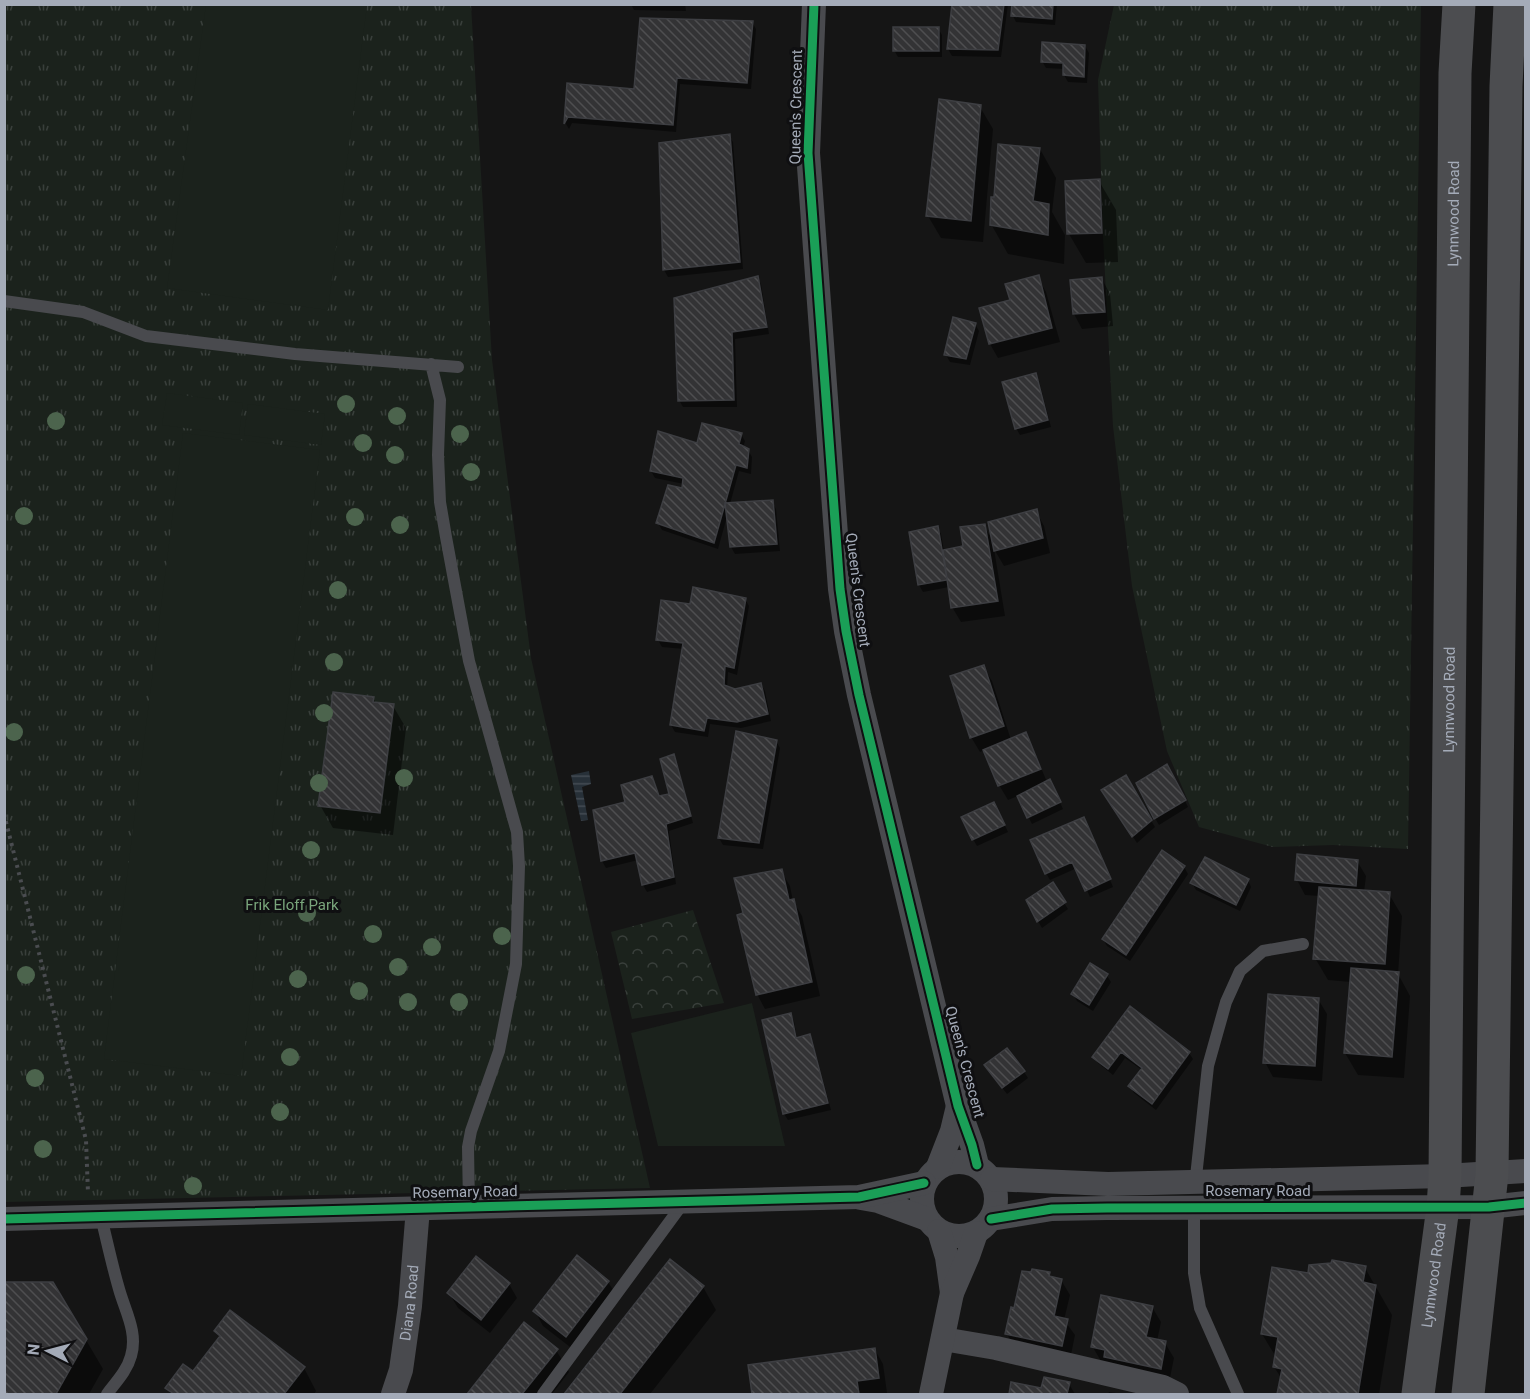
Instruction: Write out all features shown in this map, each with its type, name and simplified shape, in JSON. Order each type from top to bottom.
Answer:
[{"type":"main road","name":"Lynnwood Road","points":[[1418,1395],[1444,1191],[1455,85],[1459,4]]},
{"type":"main road","points":[[1468,1395],[1492,1174],[1506,86],[1510,4]]},
{"type":"street","name":"Queen's Crescent","points":[[814,4],[808,153],[840,589],[846,631],[859,695],[958,1106],[984,1172]]},
{"type":"street","name":"Queen's Crescent","points":[[931,1175],[952,1131],[958,1106]]},
{"type":"street","points":[[931,1395],[952,1293],[997,1199],[984,1172],[957,1160],[931,1175],[921,1203],[947,1257],[952,1293]]},
{"type":"street","name":"Rosemary Road","points":[[983,1226],[1052,1209],[1194,1207],[1444,1191],[1492,1174],[1526,1171]]},
{"type":"street","name":"Rosemary Road","points":[[984,1172],[1081,1184],[1195,1182],[1444,1191],[1489,1207],[1526,1203]]},
{"type":"street","name":"Rosemary Road","points":[[859,1197],[931,1175]]},
{"type":"street","name":"Rosemary Road","points":[[4,1219],[859,1197],[878,1201],[933,1225]]},
{"type":"street","name":"Diana Road","points":[[393,1395],[401,1370],[410,1306],[418,1208]]},
{"type":"street","points":[[933,1225],[955,1236],[983,1226]]},
{"type":"street","points":[[943,1339],[996,1348],[1163,1387],[1177,1395]]},
{"type":"lane","points":[[4,301],[83,312],[146,336],[295,354],[458,367]]},
{"type":"lane","points":[[431,364],[440,400],[438,455],[440,502],[444,525],[469,661],[517,832],[519,866],[514,973],[499,1051],[471,1131],[468,1148],[469,1207]]},
{"type":"lane","points":[[1238,1395],[1200,1308],[1194,1272],[1195,1182],[1208,1066],[1227,1002],[1240,971],[1263,951],[1303,944]]},
{"type":"lane","points":[[543,1395],[684,1202]]},
{"type":"lane","points":[[95,1217],[132,1329],[133,1342],[131,1356],[124,1371],[107,1395]]},
{"type":"path","points":[[4,814],[86,1140],[95,1217]]},
{"type":"green space","name":"Frik Eloff Park","points":[[4,5],[471,5],[492,360],[531,658],[650,1188],[5,1202]]},
{"type":"green space","points":[[206,5],[367,5],[328,310],[167,288]]},
{"type":"green space","points":[[1114,5],[1421,5],[1408,849],[1333,845],[1273,847],[1199,827],[1167,751],[1132,586],[1113,426],[1098,80]]},
{"type":"green space","points":[[167,393],[243,403],[239,435],[162,425]]},
{"type":"green space","points":[[248,404],[325,414],[321,445],[244,435]]},
{"type":"green space","points":[[183,433],[320,450],[241,1076],[104,1059]]},
{"type":"green space","points":[[693,910],[724,1003],[632,1019],[611,932]]},
{"type":"green space","points":[[752,1003],[785,1146],[658,1146],[631,1033]]},
{"type":"shaded area","points":[[589,771],[591,784],[582,787],[588,820],[581,821],[571,775]]},
{"type":"building","points":[[952,4],[1004,4],[998,50],[947,49]]},
{"type":"building","points":[[1012,4],[1053,4],[1052,19],[1011,16]]},
{"type":"building","points":[[640,18],[753,21],[747,83],[677,78],[673,125],[568,117],[564,124],[567,83],[634,89]]},
{"type":"building","points":[[893,27],[939,27],[939,51],[893,51]]},
{"type":"building","points":[[1042,42],[1085,45],[1084,77],[1063,75],[1063,63],[1041,62]]},
{"type":"building","points":[[939,99],[981,105],[971,221],[926,216]]},
{"type":"building","points":[[730,134],[740,262],[663,270],[659,143]]},
{"type":"building","points":[[998,144],[1040,148],[1033,201],[1049,204],[1048,235],[990,225]]},
{"type":"building","points":[[1100,179],[1102,233],[1067,234],[1065,181]]},
{"type":"building","points":[[1039,275],[1052,328],[989,344],[979,308],[1010,300],[1005,284]]},
{"type":"building","points":[[758,276],[767,327],[732,332],[734,400],[678,401],[674,298]]},
{"type":"building","points":[[1102,277],[1105,312],[1073,314],[1070,280]]},
{"type":"building","points":[[953,317],[976,323],[966,359],[944,355]]},
{"type":"building","points":[[1036,373],[1048,420],[1015,429],[1002,382]]},
{"type":"building","points":[[702,423],[742,433],[739,444],[749,449],[747,468],[736,465],[714,543],[656,523],[668,485],[682,488],[683,478],[650,471],[658,431],[697,443]]},
{"type":"building","points":[[773,500],[777,544],[730,547],[725,503]]},
{"type":"building","points":[[1037,509],[1043,538],[994,551],[988,522]]},
{"type":"building","points":[[985,524],[998,601],[951,608],[943,550],[963,546],[960,527]]},
{"type":"building","points":[[938,526],[947,580],[918,585],[909,532]]},
{"type":"building","points":[[693,587],[746,598],[734,668],[725,666],[724,685],[735,689],[761,683],[768,714],[737,722],[707,718],[704,731],[670,725],[683,643],[656,640],[661,600],[690,604]]},
{"type":"building","points":[[984,665],[1004,726],[970,738],[950,676]]},
{"type":"building","points":[[333,692],[374,697],[373,702],[394,704],[380,813],[318,806]]},
{"type":"building","points":[[736,731],[777,740],[759,843],[718,838]]},
{"type":"building","points":[[1026,732],[1041,769],[998,786],[983,750]]},
{"type":"building","points":[[674,754],[691,816],[666,824],[674,877],[642,885],[635,853],[601,861],[593,810],[625,802],[621,785],[652,776],[659,796],[669,794],[660,759]]},
{"type":"building","points":[[1167,764],[1186,800],[1154,819],[1136,783]]},
{"type":"building","points":[[1126,775],[1152,820],[1132,837],[1101,790]]},
{"type":"building","points":[[1050,779],[1061,802],[1027,818],[1017,796]]},
{"type":"building","points":[[994,802],[1005,825],[972,840],[961,817]]},
{"type":"building","points":[[1084,817],[1111,879],[1085,891],[1072,862],[1045,874],[1030,840]]},
{"type":"building","points":[[1162,850],[1185,866],[1126,955],[1102,939]]},
{"type":"building","points":[[1297,854],[1358,860],[1356,886],[1295,880]]},
{"type":"building","points":[[1205,857],[1249,879],[1236,905],[1190,883]]},
{"type":"building","points":[[782,869],[789,900],[794,899],[812,982],[756,995],[737,915],[743,913],[734,878]]},
{"type":"building","points":[[1053,882],[1066,902],[1037,922],[1026,900]]},
{"type":"building","points":[[1319,887],[1390,892],[1385,964],[1313,959]]},
{"type":"building","points":[[1090,963],[1108,974],[1089,1005],[1071,994]]},
{"type":"building","points":[[1351,968],[1399,972],[1392,1057],[1344,1053]]},
{"type":"building","points":[[1268,994],[1319,998],[1315,1066],[1263,1063]]},
{"type":"building","points":[[1130,1006],[1190,1052],[1152,1104],[1128,1086],[1142,1068],[1121,1052],[1108,1069],[1092,1057]]},
{"type":"building","points":[[791,1013],[796,1038],[810,1034],[828,1103],[783,1114],[762,1020]]},
{"type":"building","points":[[1007,1048],[1025,1071],[1002,1088],[984,1065]]},
{"type":"building","points":[[577,1255],[609,1281],[566,1337],[533,1311]]},
{"type":"building","points":[[476,1256],[510,1283],[481,1320],[447,1293]]},
{"type":"building","points":[[670,1259],[704,1286],[620,1394],[564,1394]]},
{"type":"building","points":[[1332,1260],[1366,1266],[1363,1282],[1376,1285],[1358,1394],[1277,1394],[1282,1369],[1273,1367],[1278,1337],[1261,1334],[1272,1267],[1308,1273],[1309,1265],[1331,1263]]},
{"type":"building","points":[[1032,1269],[1050,1272],[1049,1276],[1062,1279],[1054,1316],[1068,1319],[1062,1346],[1005,1334],[1011,1307],[1014,1308],[1022,1271],[1031,1272]]},
{"type":"building","points":[[4,1282],[53,1282],[87,1339],[56,1394],[4,1394]]},
{"type":"building","points":[[1101,1295],[1153,1306],[1146,1337],[1166,1341],[1161,1369],[1104,1357],[1105,1350],[1091,1347]]},
{"type":"building","points":[[230,1310],[305,1367],[284,1394],[174,1394],[165,1388],[183,1364],[193,1371],[220,1336],[214,1331]]},
{"type":"building","points":[[524,1322],[558,1349],[522,1394],[467,1394]]},
{"type":"building","points":[[875,1348],[879,1378],[857,1381],[859,1394],[752,1394],[748,1365]]},
{"type":"building","points":[[1044,1377],[1070,1382],[1067,1394],[1009,1394],[1011,1382],[1041,1388]]},
{"type":"cycle path","points":[[814,4],[808,153],[840,589],[859,695],[958,1106],[977,1165]]},
{"type":"cycle path","points":[[4,1219],[859,1197],[924,1183]]},
{"type":"cycle path","points":[[991,1219],[1052,1209],[1489,1207],[1526,1203]]}]
